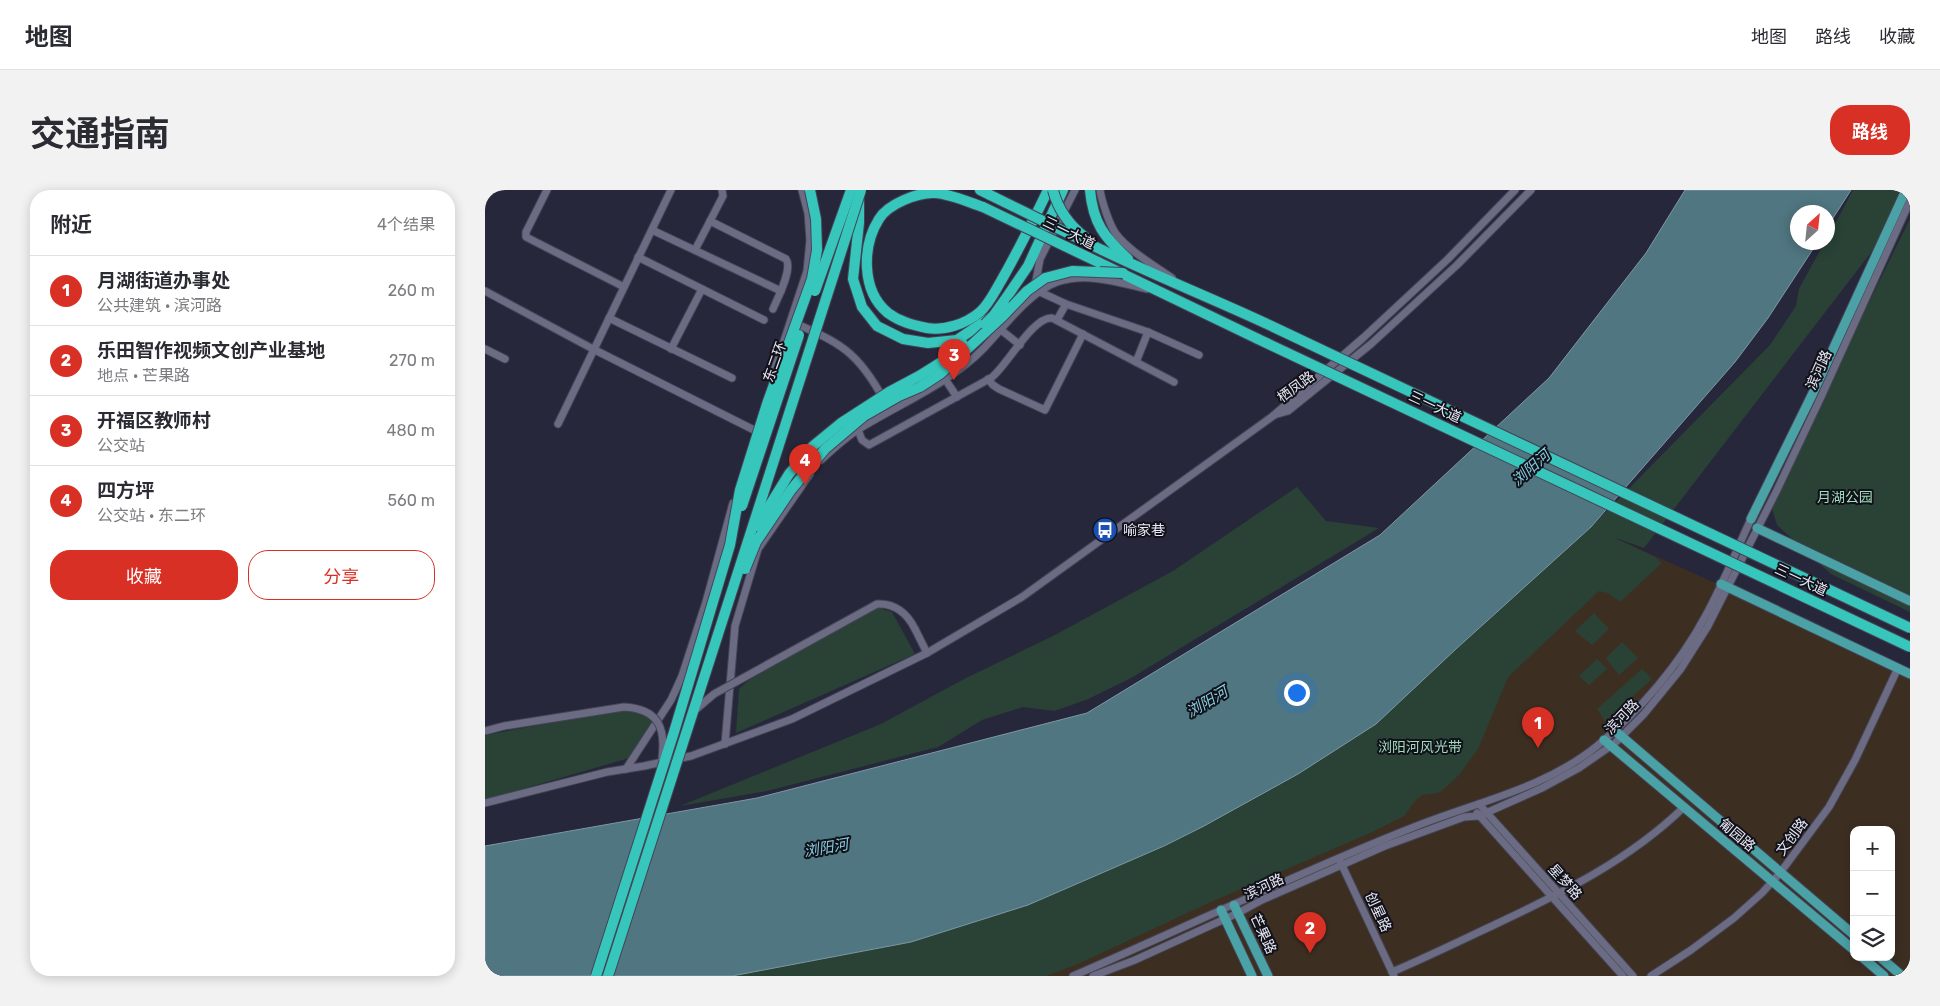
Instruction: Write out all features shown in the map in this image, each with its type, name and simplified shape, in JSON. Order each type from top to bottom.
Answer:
[{"type":"highway","points":[[596,976],[674,732],[730,545],[743,481],[767,404],[812,279],[817,250],[817,226],[810,190]]},
{"type":"highway","name":"东二环","points":[[730,545],[776,400],[851,190]]},
{"type":"highway","points":[[860,190],[859,223],[853,279],[862,306],[877,326],[903,340],[928,343],[957,340],[994,315]]},
{"type":"highway","points":[[608,976],[747,542],[793,405],[860,190]]},
{"type":"highway","name":"三一大道","points":[[949,190],[1267,343],[1910,647]]},
{"type":"highway","name":"三一大道","points":[[980,190],[1157,276],[1187,287],[1910,628]]},
{"type":"highway","points":[[983,206],[937,193],[923,194],[900,201],[879,217],[868,243],[867,269],[873,294],[888,312],[909,325],[933,329],[959,325],[979,312],[988,302],[1018,251],[1048,190]]},
{"type":"highway","points":[[1053,190],[1058,205],[1067,220],[1077,231],[1102,250]]},
{"type":"highway","points":[[747,542],[789,474],[813,446],[841,423],[889,392],[943,361],[994,315],[1028,266],[1063,190]]},
{"type":"highway","points":[[1089,190],[1094,215],[1099,227],[1109,240],[1128,258],[1157,276]]},
{"type":"highway","points":[[708,666],[756,542],[791,490],[825,449],[863,416],[899,396],[920,387],[940,374],[1003,316],[1027,291],[1045,278],[1072,271],[1123,273]]},
{"type":"main road","points":[[1751,519],[1813,393],[1906,190]]},
{"type":"main road","points":[[1757,528],[1910,601]]},
{"type":"main road","points":[[1724,585],[1910,674]]},
{"type":"main road","name":"匍园路","points":[[1614,730],[1850,932]]},
{"type":"main road","name":"匍园路","points":[[1607,743],[1850,947]]},
{"type":"main road","name":"芒果路","points":[[1236,909],[1268,976]]},
{"type":"main road","name":"芒果路","points":[[1223,915],[1252,976]]},
{"type":"main road","points":[[1867,961],[1885,976]]},
{"type":"main road","points":[[1885,961],[1902,976]]},
{"type":"street","points":[[547,190],[526,232],[527,237],[624,287]]},
{"type":"street","points":[[558,424],[671,190]]},
{"type":"street","points":[[695,250],[723,196],[723,190]]},
{"type":"street","points":[[626,769],[671,700],[682,676],[706,602],[754,430],[807,271],[808,213],[802,190]]},
{"type":"street","points":[[1032,298],[1040,259],[1075,190]]},
{"type":"street","points":[[1100,190],[1101,201],[1116,234],[1134,250],[1187,287]]},
{"type":"street","name":"栖凤路","points":[[1273,416],[1363,338],[1448,259],[1515,190]]},
{"type":"street","name":"栖凤路","points":[[1273,416],[1288,411],[1371,344],[1457,265],[1531,190]]},
{"type":"street","name":"滨河路","points":[[1340,862],[1464,817],[1483,814],[1579,768],[1607,743],[1614,730],[1658,685],[1693,639],[1757,528],[1821,397],[1910,201]]},
{"type":"street","points":[[710,221],[786,259],[789,266],[773,309]]},
{"type":"street","points":[[652,230],[781,290]]},
{"type":"street","points":[[638,257],[764,320]]},
{"type":"street","points":[[725,744],[735,626],[758,549],[819,460],[858,430],[945,379],[982,350],[1032,298],[1055,283],[1083,277],[1096,278],[1167,294]]},
{"type":"street","points":[[671,349],[702,289]]},
{"type":"street","points":[[485,291],[593,349],[754,430]]},
{"type":"street","points":[[1040,292],[1066,304],[1148,332],[1199,355]]},
{"type":"street","points":[[1057,320],[1066,304]]},
{"type":"street","points":[[609,318],[732,378]]},
{"type":"street","points":[[858,430],[862,440],[869,445],[989,379],[1001,369],[1039,323],[1048,318],[1057,320],[1174,382]]},
{"type":"street","points":[[791,321],[828,338],[852,355],[873,379],[890,411]]},
{"type":"street","points":[[1001,330],[1020,345]]},
{"type":"street","points":[[1135,362],[1148,332]]},
{"type":"street","points":[[989,379],[999,389],[1045,410],[1083,334]]},
{"type":"street","points":[[485,349],[505,360]]},
{"type":"street","points":[[945,379],[957,397]]},
{"type":"street","points":[[485,803],[607,772],[691,756],[791,719],[927,653],[1022,597],[1273,416]]},
{"type":"street","name":"滨河路","points":[[1093,976],[1135,960],[1223,915],[1263,900],[1415,826],[1513,792],[1562,770],[1607,743],[1621,737],[1644,714],[1680,670],[1698,644],[1751,519]]},
{"type":"street","points":[[693,711],[714,694],[877,604],[887,604],[899,609],[909,617],[927,653]]},
{"type":"street","name":"文创路","points":[[1651,976],[1691,950],[1733,918],[1780,873],[1829,807],[1855,760],[1898,668]]},
{"type":"street","points":[[485,731],[504,726],[624,707],[641,709],[657,720],[662,730],[665,740],[661,771]]},
{"type":"street","name":"星梦路","points":[[1475,806],[1623,976]]},
{"type":"street","points":[[1393,974],[1555,896],[1610,865],[1640,844],[1683,808]]},
{"type":"street","name":"创星路","points":[[1340,862],[1393,974]]},
{"type":"street","name":"星梦路","points":[[1555,896],[1633,976]]},
{"type":"street","name":"滨河路","points":[[1073,976],[1223,915]]},
{"type":"street","points":[[1907,976],[1910,973]]},
{"type":"shaded area","points":[[1591,527],[1910,671],[1910,976],[732,976],[748,974],[1164,846],[1298,774],[1376,724]]},
{"type":"green space","name":"浏阳河风光带","points":[[1853,190],[1910,190],[1899,216],[1644,548],[1613,537],[1655,557],[1662,563],[1620,602],[1608,593],[1599,591],[1508,677],[1478,749],[1459,775],[1438,793],[1422,795],[1404,816],[1370,833],[1213,901],[1080,963],[1046,976],[732,976],[911,942],[1028,905],[1164,846],[1298,774],[1456,649],[1591,527],[1770,345],[1796,306],[1799,289],[1820,250],[1835,250],[1835,224]]},
{"type":"green space","name":"月湖公园","points":[[1910,219],[1910,612],[1831,574],[1777,525],[1770,502]]},
{"type":"green space","points":[[1297,487],[1326,521],[1379,528],[1131,678],[1086,700],[1054,711],[1023,707],[982,720],[938,747],[767,791],[680,806],[881,724],[966,678],[1053,636],[1173,571]]},
{"type":"green space","points":[[875,607],[892,612],[915,654],[736,733],[739,689],[749,680]]},
{"type":"green space","points":[[1594,613],[1609,629],[1592,645],[1575,631]]},
{"type":"green space","points":[[1622,642],[1638,658],[1619,675],[1606,658]]},
{"type":"green space","points":[[1597,659],[1607,669],[1589,685],[1579,676]]},
{"type":"green space","points":[[1642,669],[1652,679],[1605,721],[1597,709]]},
{"type":"green space","points":[[622,710],[649,716],[652,721],[629,758],[485,800],[485,735]]},
{"type":"water","name":"浏阳河","points":[[1685,190],[1851,190],[1835,215],[1835,205],[1790,205],[1790,250],[1812,250],[1768,318],[1735,362],[1591,527],[1376,724],[1298,774],[1164,846],[1028,905],[911,942],[732,976],[485,976],[485,846],[757,798],[1087,713],[1380,535],[1549,378],[1646,253]]},
{"type":"place","name":"开福区教师村","points":[[954,380]]},
{"type":"place","name":"四方坪","points":[[805,485]]},
{"type":"place","name":"喻家巷","points":[[1105,530]]},
{"type":"place","name":"月湖街道办事处","points":[[1538,748]]},
{"type":"place","name":"乐田智作视频文创产业基地","points":[[1310,953]]}]
